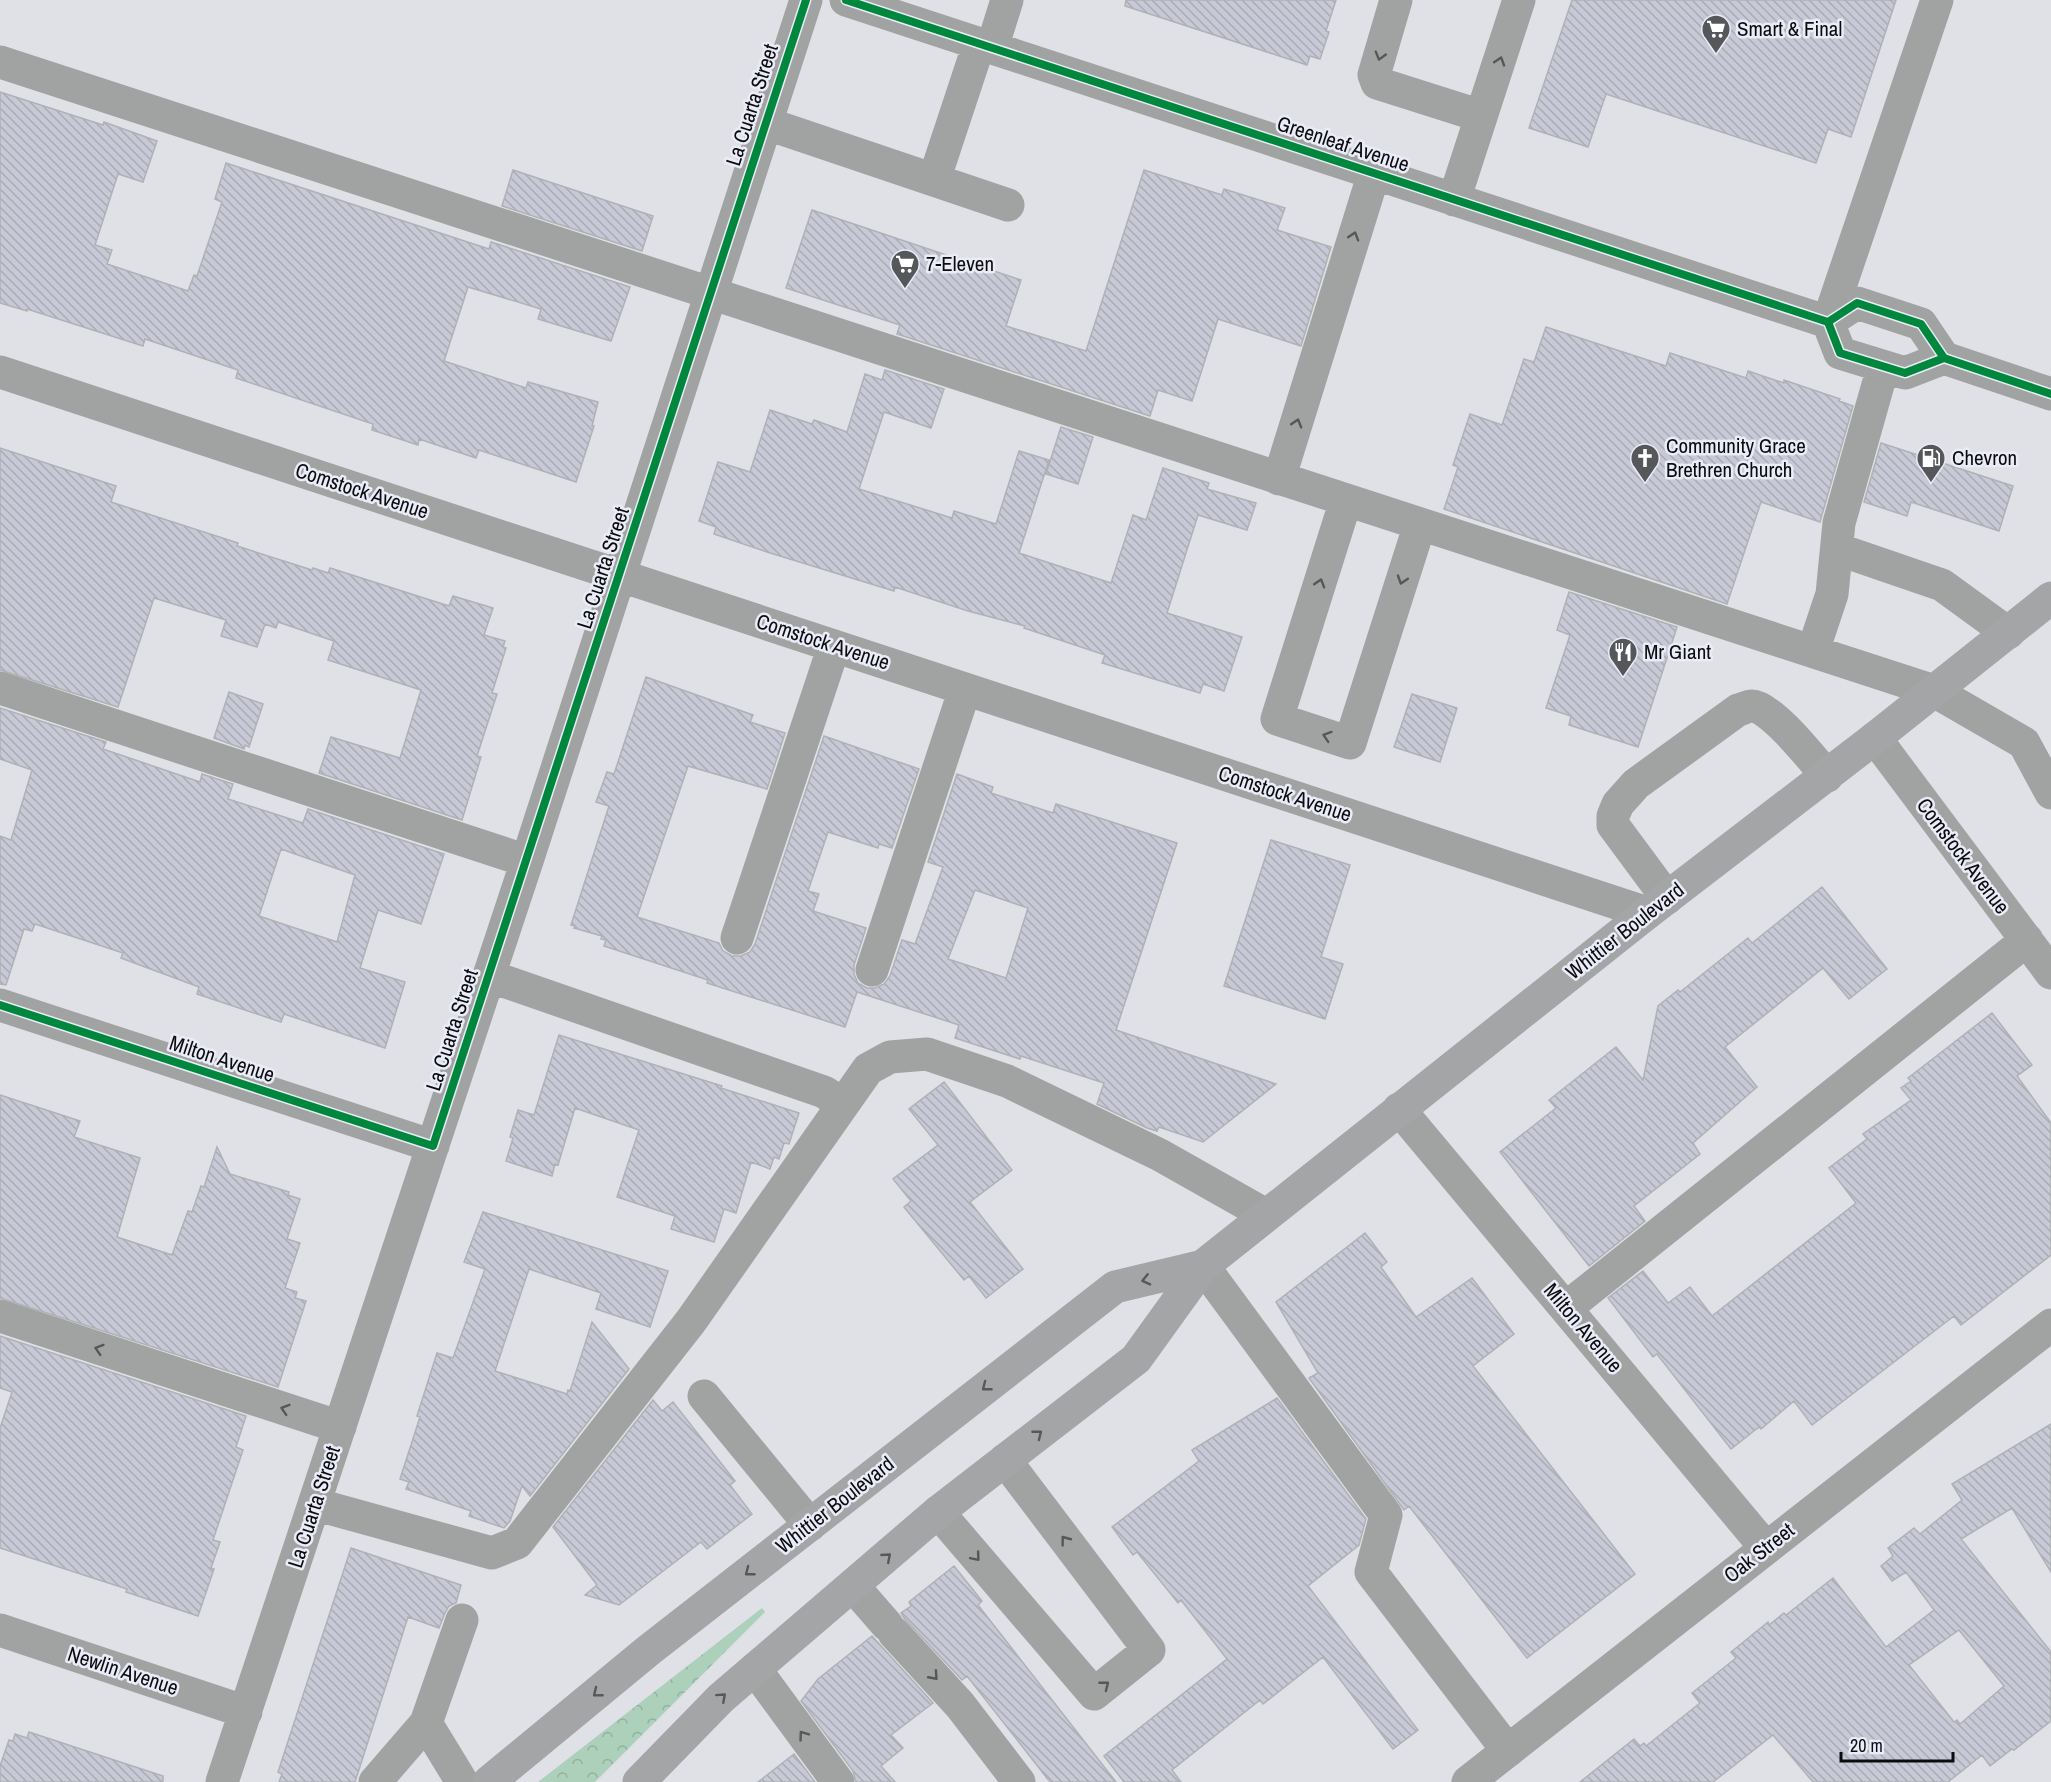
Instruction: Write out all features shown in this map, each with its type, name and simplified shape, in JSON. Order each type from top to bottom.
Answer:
[{"type":"main road","name":"Whittier Boulevard","points":[[639,1782],[720,1698],[938,1512],[1136,1359],[1203,1266],[1657,905],[1827,776],[2051,598]]},
{"type":"main road","name":"Whittier Boulevard","points":[[489,1782],[649,1650],[1115,1287],[1203,1266]]},
{"type":"street","name":"La Cuarta Street","points":[[227,1780],[246,1712],[527,861],[806,0]]},
{"type":"street","name":"Greenleaf Avenue","points":[[846,0],[1828,322]]},
{"type":"street","points":[[934,180],[986,46],[1007,0]]},
{"type":"street","points":[[1396,0],[1374,75],[1377,83],[1481,116]]},
{"type":"street","points":[[1454,200],[1519,0]]},
{"type":"street","points":[[1937,0],[1828,322],[1840,353],[1883,367],[1905,373],[1944,358]]},
{"type":"street","points":[[0,62],[1934,691],[2024,743],[2051,793]]},
{"type":"street","points":[[765,123],[1008,205]]},
{"type":"street","points":[[1280,479],[1374,173]]},
{"type":"street","points":[[1828,322],[1857,303],[1921,324],[1944,358],[2051,394]]},
{"type":"street","points":[[1813,651],[1832,594],[1839,523],[1883,367]]},
{"type":"street","name":"Comstock Avenue","points":[[0,372],[965,689],[1657,905]]},
{"type":"street","points":[[1346,500],[1277,719],[1350,743],[1420,524]]},
{"type":"street","points":[[1837,549],[1942,585],[2008,633]]},
{"type":"street","points":[[737,938],[834,646]]},
{"type":"street","points":[[0,688],[527,861]]},
{"type":"street","points":[[872,970],[965,689]]},
{"type":"street","points":[[1657,905],[1613,825],[1613,816],[1618,804],[1636,784],[1738,710],[1752,706],[1765,710],[1777,720],[1827,776]]},
{"type":"street","name":"Comstock Avenue","points":[[1875,738],[2051,973]]},
{"type":"street","points":[[1566,1308],[2026,940]]},
{"type":"street","points":[[489,976],[824,1092],[843,1104]]},
{"type":"street","name":"Milton Avenue","points":[[0,1005],[433,1146]]},
{"type":"street","points":[[314,1504],[492,1553],[517,1543],[691,1321],[868,1069],[890,1057],[927,1053],[1007,1081],[1160,1155],[1266,1215]]},
{"type":"street","name":"Milton Avenue","points":[[1399,1109],[1766,1548]]},
{"type":"street","points":[[1203,1266],[1386,1515],[1371,1572],[1508,1750]]},
{"type":"street","points":[[0,1316],[340,1427]]},
{"type":"street","name":"Oak Street","points":[[1468,1782],[2051,1324]]},
{"type":"street","points":[[704,1396],[810,1525]]},
{"type":"street","points":[[938,1512],[1094,1694],[1149,1650],[1005,1460]]},
{"type":"street","points":[[853,1586],[960,1705],[1019,1782]]},
{"type":"street","points":[[375,1782],[426,1723],[462,1620]]},
{"type":"street","name":"Newlin Avenue","points":[[0,1630],[246,1712]]},
{"type":"street","points":[[755,1669],[838,1782]]},
{"type":"street","points":[[426,1723],[462,1782]]},
{"type":"green space","points":[[762,1608],[765,1612],[595,1782],[538,1782]]},
{"type":"building","points":[[1126,0],[1336,0],[1320,59],[1310,56],[1307,65],[1125,6]]},
{"type":"building","name":"Smart & Final","points":[[1572,0],[1896,0],[1851,137],[1828,129],[1816,163],[1606,94],[1588,147],[1529,128]]},
{"type":"building","points":[[0,92],[103,125],[104,122],[157,141],[143,182],[118,174],[95,245],[112,250],[107,264],[188,291],[194,275],[197,276],[222,202],[215,199],[226,163],[489,249],[491,242],[630,287],[611,341],[538,319],[541,309],[468,287],[444,361],[526,388],[528,382],[598,402],[592,426],[594,426],[576,482],[479,450],[476,458],[419,439],[418,445],[372,430],[373,424],[236,378],[238,370],[145,339],[143,346],[27,309],[27,311],[0,303]]},
{"type":"building","points":[[513,170],[653,216],[642,251],[502,206]]},
{"type":"building","points":[[1144,170],[1222,195],[1224,189],[1285,208],[1277,230],[1331,247],[1301,346],[1218,319],[1192,401],[1158,390],[1150,416],[897,334],[900,325],[786,288],[812,210],[1021,280],[1006,326],[1086,351]]},
{"type":"building","name":"Community Grace Brethren Church","points":[[1546,327],[1666,366],[1670,353],[1746,378],[1748,371],[1784,383],[1784,380],[1840,399],[1839,401],[1853,406],[1820,522],[1761,502],[1727,604],[1444,509],[1458,467],[1453,465],[1470,414],[1502,425],[1524,359],[1534,362]]},
{"type":"building","points":[[885,370],[944,389],[931,428],[884,412],[859,489],[952,518],[954,511],[996,524],[1019,451],[1049,460],[1019,553],[1111,583],[1133,515],[1146,520],[1163,468],[1209,483],[1207,489],[1256,503],[1247,530],[1198,515],[1167,613],[1242,637],[1224,691],[1203,684],[1200,693],[1102,663],[1105,655],[1024,628],[1025,626],[968,611],[895,587],[894,591],[767,552],[714,534],[716,527],[699,521],[718,462],[750,472],[770,410],[812,424],[814,420],[847,432],[865,374],[882,380]]},
{"type":"building","points":[[1061,427],[1093,437],[1078,484],[1046,474]]},
{"type":"building","points":[[1881,443],[2013,486],[1999,531],[1911,502],[1907,516],[1864,502]]},
{"type":"building","points":[[0,448],[116,486],[111,502],[238,543],[237,546],[312,570],[313,568],[328,573],[330,568],[449,606],[453,596],[493,608],[484,635],[505,641],[503,647],[506,648],[492,693],[497,694],[477,756],[481,757],[462,820],[319,773],[331,737],[400,758],[421,690],[328,660],[334,641],[278,622],[276,628],[265,624],[257,647],[221,636],[226,620],[154,598],[118,707],[0,670]]},
{"type":"building","name":"Mr Giant","points":[[1569,592],[1677,627],[1638,747],[1569,725],[1571,716],[1546,708],[1570,635],[1557,630]]},
{"type":"building","points":[[646,677],[753,715],[750,722],[785,733],[767,789],[688,766],[637,917],[719,943],[723,951],[732,956],[741,956],[750,952],[755,944],[824,736],[919,769],[892,848],[879,844],[878,848],[828,832],[808,891],[819,894],[813,911],[866,928],[854,965],[854,974],[858,983],[867,988],[875,988],[884,984],[890,976],[902,940],[915,944],[943,867],[928,862],[957,774],[993,787],[991,793],[1053,813],[1056,804],[1177,843],[1116,1030],[1276,1084],[1203,1142],[1159,1127],[1157,1131],[1147,1128],[1097,1104],[1104,1083],[1021,1056],[1020,1059],[955,1038],[959,1025],[857,992],[845,1027],[707,983],[708,980],[604,946],[606,940],[601,939],[602,936],[574,928],[575,926],[571,925],[609,806],[596,802],[607,772],[614,774]],"holes":[[[975,890],[1028,908],[1006,978],[948,959]]]},
{"type":"building","points":[[229,692],[263,704],[249,747],[245,745],[244,749],[214,738]]},
{"type":"building","points":[[1412,694],[1457,708],[1440,762],[1394,747]]},
{"type":"building","points":[[0,708],[106,742],[103,749],[200,782],[202,774],[233,784],[228,799],[303,823],[308,809],[444,854],[421,924],[378,910],[360,968],[405,982],[385,1048],[284,1014],[281,1022],[197,994],[199,987],[121,958],[123,953],[35,924],[32,931],[24,929],[6,985],[0,984],[0,836],[11,840],[32,770],[0,759]],"holes":[[[281,849],[355,875],[337,942],[259,916]]]},
{"type":"building","points":[[1271,840],[1350,865],[1321,957],[1343,964],[1325,1019],[1224,986]]},
{"type":"building","points":[[1822,887],[1887,969],[1849,999],[1823,968],[1725,1047],[1757,1087],[1693,1143],[1700,1154],[1634,1206],[1645,1221],[1589,1266],[1500,1152],[1556,1108],[1549,1100],[1616,1047],[1643,1080],[1658,1006],[1678,990],[1680,992],[1748,938],[1752,943]]},
{"type":"building","points":[[1992,1013],[2032,1065],[2017,1076],[2051,1123],[2051,1255],[1961,1325],[1954,1316],[1812,1425],[1794,1401],[1761,1429],[1759,1427],[1731,1449],[1657,1354],[1653,1357],[1608,1298],[1643,1271],[1668,1303],[1690,1287],[1712,1316],[1856,1203],[1829,1168],[1867,1139],[1863,1134],[1911,1100],[1901,1088],[1911,1081],[1908,1078]]},
{"type":"building","points":[[559,1035],[722,1086],[721,1088],[799,1113],[789,1144],[784,1143],[779,1159],[774,1157],[770,1169],[751,1162],[736,1213],[724,1209],[714,1242],[671,1229],[675,1216],[617,1197],[639,1130],[575,1108],[558,1165],[555,1164],[552,1176],[506,1161],[518,1110],[534,1115]]},
{"type":"building","points":[[944,1082],[1012,1170],[970,1202],[1023,1269],[986,1298],[969,1276],[964,1280],[904,1207],[911,1201],[893,1179],[938,1145],[909,1109]]},
{"type":"building","points":[[0,1095],[80,1121],[74,1137],[140,1158],[117,1237],[172,1255],[188,1211],[192,1212],[201,1186],[204,1187],[217,1147],[230,1174],[289,1192],[288,1195],[300,1199],[287,1239],[300,1243],[285,1288],[297,1292],[295,1298],[306,1301],[278,1387],[0,1298]]},
{"type":"building","points":[[483,1212],[668,1271],[650,1327],[596,1309],[601,1293],[529,1269],[495,1371],[567,1394],[568,1390],[570,1391],[592,1322],[629,1369],[530,1496],[522,1486],[510,1521],[504,1528],[469,1516],[471,1511],[406,1489],[409,1482],[400,1479],[437,1353],[453,1358],[485,1269],[464,1262]]},
{"type":"building","points":[[1365,1233],[1387,1262],[1381,1267],[1416,1317],[1472,1278],[1514,1334],[1473,1366],[1635,1574],[1527,1658],[1409,1506],[1404,1510],[1309,1378],[1318,1373],[1276,1302]]},
{"type":"building","points":[[0,1336],[246,1416],[236,1447],[243,1450],[213,1540],[220,1542],[211,1568],[214,1569],[198,1616],[126,1592],[127,1589],[0,1548],[0,1428],[12,1392],[0,1388]]},
{"type":"building","points":[[1277,1398],[1366,1519],[1359,1545],[1308,1586],[1418,1730],[1393,1749],[1323,1657],[1263,1704],[1260,1700],[1172,1770],[1181,1782],[1124,1782],[1104,1756],[1227,1659],[1181,1600],[1178,1603],[1137,1552],[1133,1555],[1112,1527],[1199,1461],[1192,1450]]},
{"type":"building","points":[[653,1400],[662,1411],[673,1402],[735,1481],[730,1485],[752,1514],[707,1549],[701,1542],[619,1605],[585,1595],[597,1585],[553,1527]]},
{"type":"building","points":[[2051,1424],[2051,1572],[2012,1508],[1961,1539],[2051,1652],[2051,1721],[1990,1766],[1982,1755],[1948,1782],[1813,1782],[1773,1735],[1713,1782],[1580,1782],[1634,1739],[1640,1746],[1644,1743],[1646,1746],[1700,1703],[1692,1693],[1736,1658],[1731,1652],[1768,1622],[1769,1625],[1784,1613],[1786,1615],[1833,1578],[1886,1647],[1934,1610],[1906,1572],[1892,1581],[1881,1566],[1893,1556],[1888,1548],[1914,1528],[1920,1534],[1962,1500],[1952,1484]],"holes":[[[1959,1630],[2004,1686],[1960,1724],[1957,1720],[1954,1722],[1909,1665]]]},
{"type":"building","points":[[351,1548],[461,1585],[456,1603],[449,1606],[439,1628],[408,1617],[355,1782],[279,1782],[282,1774],[278,1772]]},
{"type":"building","points":[[954,1566],[982,1601],[978,1605],[1116,1782],[1050,1782],[967,1676],[962,1680],[904,1618],[901,1613],[911,1606],[909,1602]]},
{"type":"building","points":[[872,1636],[933,1703],[891,1735],[903,1748],[881,1766],[895,1782],[856,1782],[853,1771],[801,1701],[818,1679]]},
{"type":"building","points":[[29,1732],[163,1776],[163,1782],[0,1782],[0,1766],[9,1740],[13,1741],[15,1734],[27,1738]]},
{"type":"building","points":[[794,1754],[815,1782],[758,1782]]},
{"type":"cycle path","points":[[0,1005],[433,1146],[806,0]]},
{"type":"cycle path","points":[[846,0],[1828,322],[1840,353],[1905,373],[1944,358]]},
{"type":"cycle path","points":[[1828,322],[1857,303],[1921,324],[1944,358],[2051,394]]},
{"type":"place","name":"Smart & Final","points":[[1716,54]]},
{"type":"place","name":"7-Eleven","points":[[905,290]]},
{"type":"place","name":"Community Grace Brethren Church","points":[[1645,484]]},
{"type":"place","name":"Chevron","points":[[1931,484]]},
{"type":"place","name":"Mr Giant","points":[[1623,678]]}]
